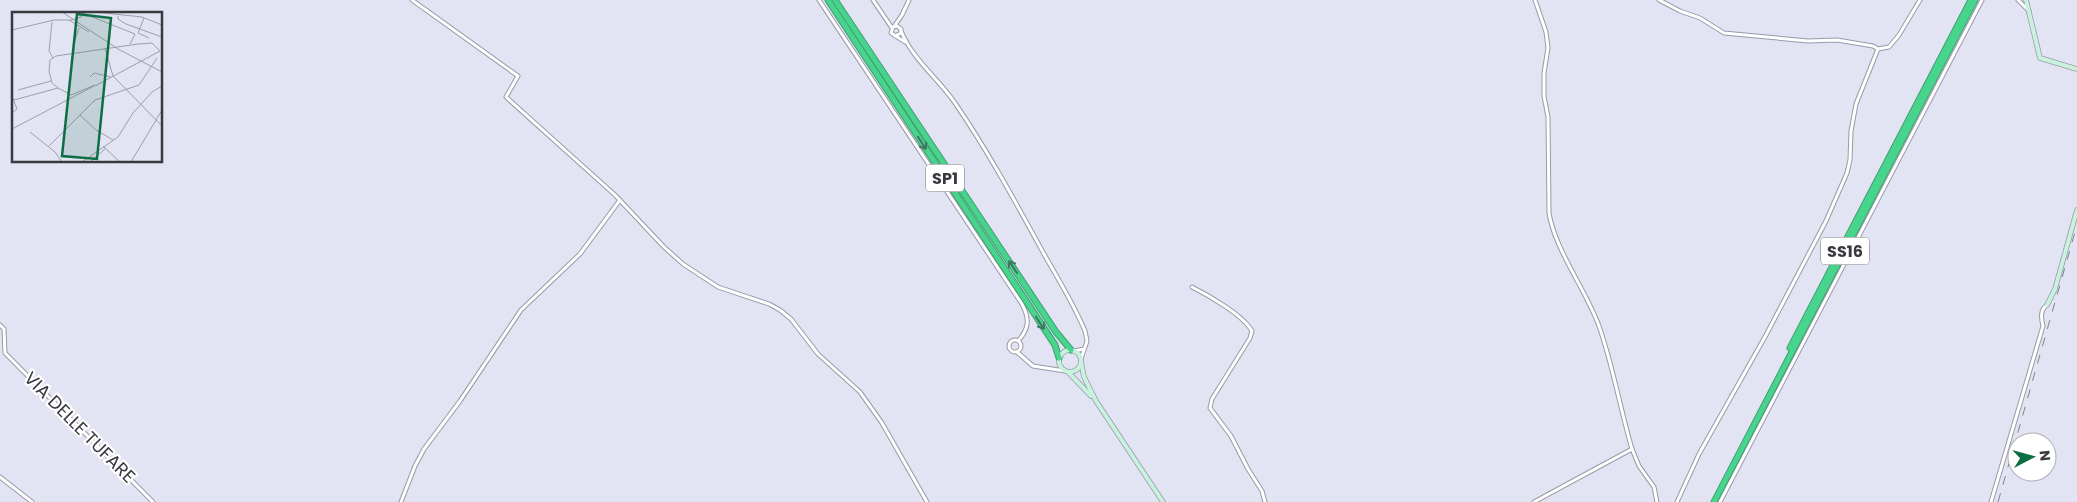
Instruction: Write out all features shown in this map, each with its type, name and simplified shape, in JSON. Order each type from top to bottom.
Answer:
[{"type":"highway","name":"SP1","points":[[828,0],[1055,345],[1059,358]]},
{"type":"highway","name":"SP1","points":[[835,0],[1056,332],[1072,350]]},
{"type":"highway","name":"SS16","points":[[1712,502],[1970,0]]},
{"type":"highway","name":"SS16","points":[[1712,502],[1975,0]]},
{"type":"main road","points":[[2026,0],[2040,58],[2077,69]]},
{"type":"main road","points":[[2047,305],[2055,289],[2077,210]]},
{"type":"main road","points":[[1059,358],[1064,352],[1072,350]]},
{"type":"main road","name":"SP1","points":[[1072,350],[1081,360],[1084,377],[1096,401],[1163,502]]},
{"type":"main road","name":"SP1","points":[[1059,358],[1060,365],[1096,401]]},
{"type":"main road","points":[[1066,371],[1078,369],[1081,360]]},
{"type":"street","points":[[412,0],[518,76],[506,97],[620,200],[664,247],[703,279],[718,287],[769,304],[791,319],[818,354],[860,392],[882,423],[927,502]]},
{"type":"street","points":[[819,0],[1022,304],[1028,318],[1028,325],[1026,332],[1018,341],[1013,341],[1009,345],[1011,351],[1017,352],[1033,366],[1066,371]]},
{"type":"street","points":[[873,0],[893,27],[900,30],[906,43],[954,101],[1024,216],[1087,336],[1081,360]]},
{"type":"street","points":[[906,43],[891,33],[909,0]]},
{"type":"street","points":[[1536,0],[1546,32],[1548,48],[1544,74],[1544,96],[1548,117],[1549,214],[1551,227],[1584,291],[1598,325],[1632,449],[1639,466],[1654,487],[1657,502]]},
{"type":"street","points":[[1660,0],[1680,11],[1700,18],[1724,33],[1808,41],[1837,40],[1873,46],[1878,50]]},
{"type":"street","points":[[1878,50],[1889,47],[1899,35],[1920,0]]},
{"type":"street","points":[[1720,502],[1982,0]]},
{"type":"street","points":[[2018,0],[2029,11]]},
{"type":"street","points":[[895,36],[898,36],[900,30],[902,15]]},
{"type":"street","points":[[1677,502],[1699,454],[1766,335],[1826,220],[1847,172],[1856,104],[1878,50]]},
{"type":"street","points":[[401,502],[415,466],[424,450],[460,401],[521,310],[580,254],[620,200]]},
{"type":"street","points":[[1192,287],[1210,296],[1247,324],[1252,331],[1250,338],[1212,399],[1210,408],[1230,436],[1262,491],[1265,502]]},
{"type":"street","points":[[1991,502],[2043,326],[2041,316],[2044,307],[2047,305]]},
{"type":"street","name":"VIA DELLE TUFARE","points":[[0,324],[4,329],[6,353],[154,502]]},
{"type":"street","points":[[1017,352],[1021,348],[1018,341]]},
{"type":"street","points":[[1072,350],[1085,349]]},
{"type":"street","points":[[1534,502],[1632,449]]},
{"type":"street","points":[[0,477],[32,502]]},
{"type":"railway","points":[[1998,502],[2077,225]]}]
